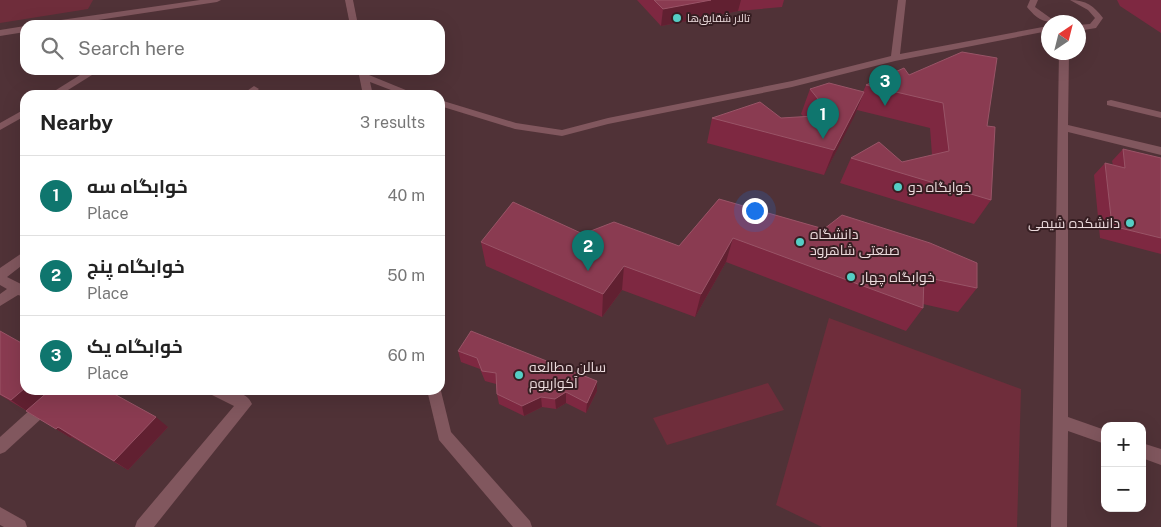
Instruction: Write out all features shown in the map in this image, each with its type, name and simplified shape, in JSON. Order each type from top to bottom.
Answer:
[{"type":"lane","points":[[81,20],[217,0]]},
{"type":"lane","points":[[349,0],[353,20]]},
{"type":"lane","points":[[895,58],[902,0]]},
{"type":"lane","points":[[1034,0],[1032,7],[1035,13],[1041,16]]},
{"type":"lane","points":[[1074,0],[1091,8],[1099,18],[1094,26],[1086,27]]},
{"type":"lane","points":[[0,33],[20,30]]},
{"type":"lane","points":[[445,105],[515,126],[562,133],[608,121],[792,84],[895,58],[1041,30]]},
{"type":"lane","points":[[1059,527],[1064,60]]},
{"type":"lane","points":[[61,90],[87,75]]},
{"type":"lane","points":[[364,75],[367,90]]},
{"type":"lane","points":[[366,75],[402,90]]},
{"type":"lane","points":[[1111,104],[1161,115]]},
{"type":"lane","points":[[0,127],[20,115]]},
{"type":"lane","points":[[1063,127],[1161,151]]},
{"type":"lane","points":[[0,274],[20,260]]},
{"type":"lane","points":[[0,279],[20,289]]},
{"type":"lane","points":[[0,301],[20,291]]},
{"type":"lane","points":[[0,447],[57,395]]},
{"type":"lane","points":[[143,527],[244,404],[227,395]]},
{"type":"lane","points":[[435,395],[444,435],[524,527]]},
{"type":"lane","points":[[1060,421],[1101,436]]},
{"type":"lane","points":[[1146,451],[1161,457]]},
{"type":"lane","points":[[0,515],[19,527]]},
{"type":"shaded area","points":[[0,0],[93,0],[88,9],[0,23]]},
{"type":"shaded area","name":"دانشگاه صنعتی شاهرود","points":[[88,0],[1161,0],[1161,527],[0,527],[0,13]]},
{"type":"shaded area","points":[[829,318],[1021,389],[1017,527],[822,527],[776,505]]},
{"type":"shaded area","points":[[768,383],[784,410],[667,445],[653,418]]},
{"type":"building","points":[[654,0],[711,0],[663,9]]},
{"type":"building","points":[[962,52],[997,58],[987,126],[995,127],[991,200],[851,158],[879,142],[902,162],[949,151],[943,103],[866,85],[904,68],[909,75]]},
{"type":"building","points":[[829,83],[864,92],[834,150],[712,118],[760,102],[781,118],[831,115],[810,89]]},
{"type":"building","name":"دانشکده شیمی","points":[[1123,149],[1161,158],[1161,238],[1112,226],[1105,163],[1125,168]]},
{"type":"building","points":[[719,199],[824,229],[842,215],[930,243],[977,263],[977,288],[924,277],[923,308],[733,238],[701,294],[624,266],[603,294],[481,242],[513,202],[583,234],[614,222],[679,246]]},
{"type":"building","points":[[0,331],[20,342],[20,392],[11,400],[0,394]]},
{"type":"building","name":"سالن مطالعه آکواریوم","points":[[471,331],[597,381],[587,403],[566,392],[555,399],[541,397],[522,406],[497,394],[496,373],[482,371],[477,358],[458,351]]},
{"type":"building","points":[[44,395],[116,395],[156,417],[114,461],[58,427],[56,429],[26,411]]},
{"type":"place","name":"تالار شقایق‌‌ها","points":[[677,18]]},
{"type":"place","name":"خوابگاه یک","points":[[885,106]]},
{"type":"place","name":"خوابگاه سه","points":[[823,139]]},
{"type":"place","name":"خوابگاه دو","points":[[898,187]]},
{"type":"place","name":"دانشکده شیمی","points":[[1130,223]]},
{"type":"place","name":"دانشگاه صنعتی شاهرود","points":[[800,242]]},
{"type":"place","name":"خوابگاه پنج","points":[[588,271]]},
{"type":"place","name":"خوابگاه چهار","points":[[851,277]]},
{"type":"place","name":"سالن مطالعه آکواریوم","points":[[519,375]]}]
